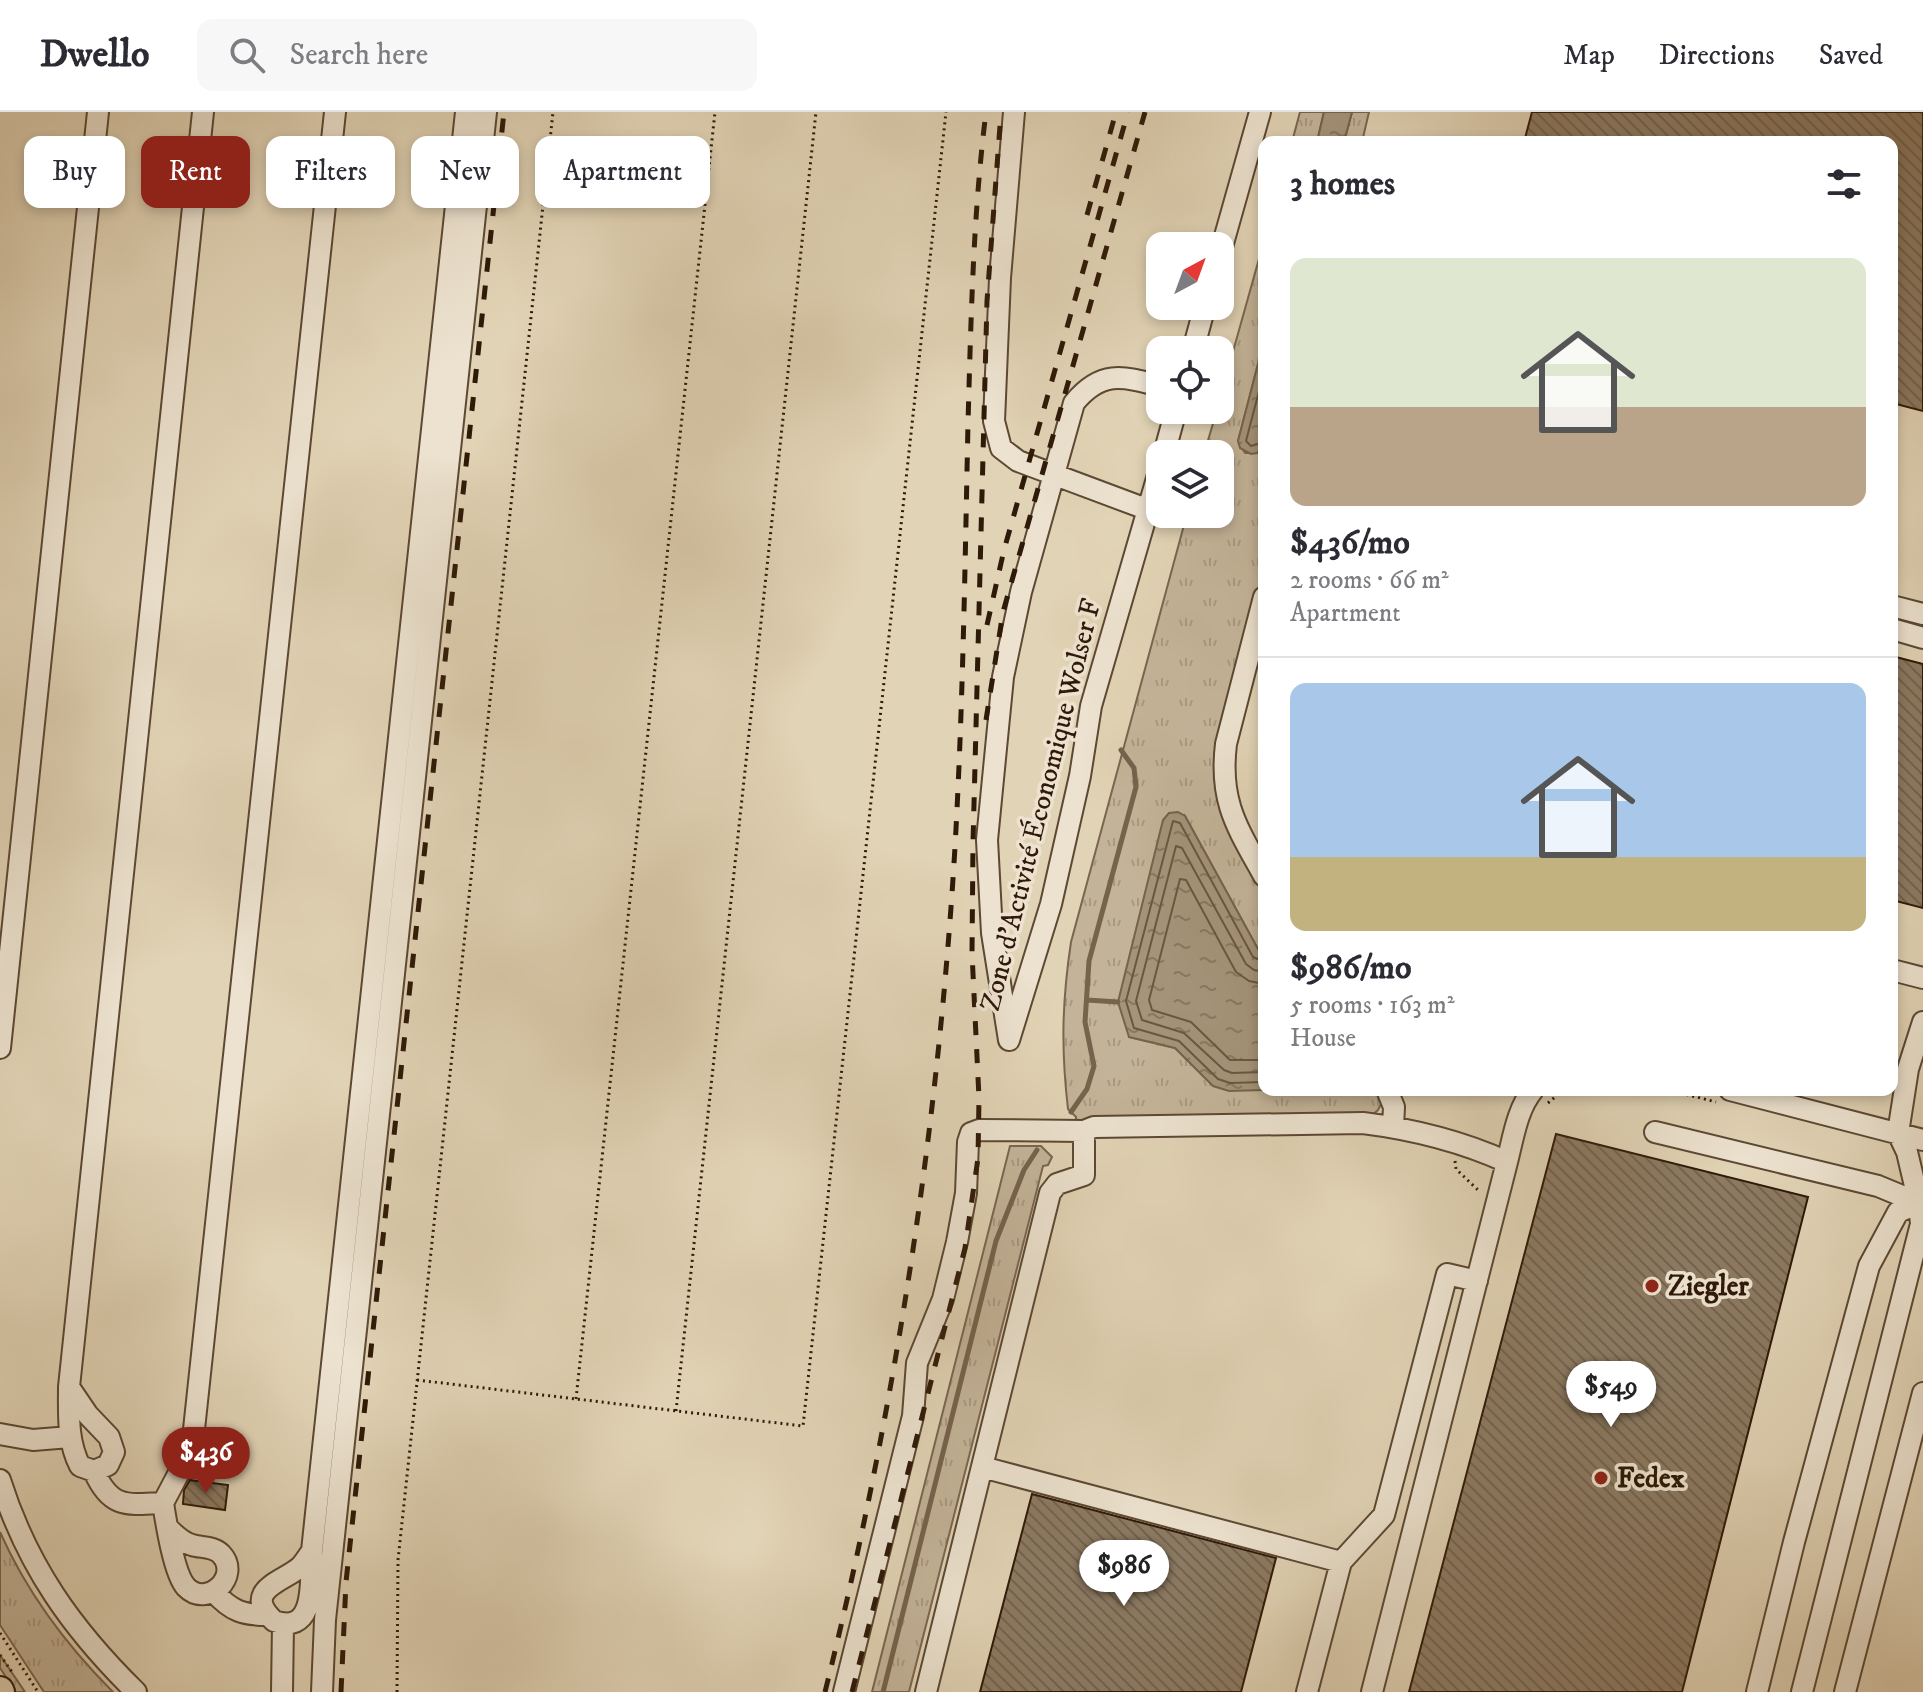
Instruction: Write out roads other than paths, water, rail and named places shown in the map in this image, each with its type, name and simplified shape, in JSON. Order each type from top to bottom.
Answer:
[{"type":"lane","points":[[0,1048],[98,112]]},
{"type":"lane","points":[[69,1387],[88,1415],[109,1437],[114,1452],[108,1465],[94,1471],[80,1466],[70,1437],[69,1387],[203,112]]},
{"type":"lane","points":[[167,1527],[178,1538],[192,1545],[207,1547],[221,1554],[228,1567],[225,1582],[214,1592],[199,1594],[186,1587],[167,1527],[163,1503],[187,1462],[197,1415],[335,112]]},
{"type":"lane","points":[[214,1592],[227,1607],[245,1615],[299,1620],[308,1607],[466,112]]},
{"type":"lane","points":[[322,1692],[327,1604],[486,112]]},
{"type":"lane","points":[[1014,112],[1000,278],[994,421],[1001,448],[1018,461],[1146,509]]},
{"type":"lane","points":[[1226,232],[1260,112]]},
{"type":"lane","name":"Zone d'Activité Économique Wolser F","points":[[1146,382],[1131,378],[1104,378],[1086,389],[1074,403],[1021,592],[1003,677],[987,840],[992,933],[1009,1040],[1051,904],[1077,791],[1091,706],[1146,520]]},
{"type":"lane","points":[[1898,608],[1923,614]]},
{"type":"lane","points":[[1258,620],[1230,727],[1223,769],[1225,794],[1232,818],[1258,865]]},
{"type":"lane","points":[[1898,631],[1923,638]]},
{"type":"lane","points":[[1898,972],[1923,978]]},
{"type":"lane","points":[[1802,1692],[1921,1224],[1921,1203],[1907,1152],[1898,1133],[1908,1069],[1923,1022]]},
{"type":"lane","points":[[1389,1096],[1394,1107],[1393,1127]]},
{"type":"lane","points":[[1372,1692],[1507,1162],[1528,1096]]},
{"type":"lane","points":[[1753,1096],[1923,1140]]},
{"type":"lane","points":[[844,1692],[913,1416],[917,1363],[943,1299],[957,1242],[966,1193],[971,1133],[979,1130],[1080,1131],[1094,1127],[1363,1123],[1393,1127],[1460,1145],[1507,1162]]},
{"type":"lane","points":[[926,1692],[1050,1193],[1057,1184],[1084,1175],[1080,1131]]},
{"type":"lane","points":[[1655,1132],[1878,1186],[1921,1203]]},
{"type":"lane","points":[[1757,1692],[1869,1266],[1898,1212],[1921,1203]]},
{"type":"lane","points":[[1307,1692],[1341,1562],[1384,1515],[1447,1274],[1477,1281]]},
{"type":"lane","points":[[1845,1692],[1923,1393]]},
{"type":"lane","points":[[0,1434],[33,1440],[70,1437]]},
{"type":"lane","points":[[982,1467],[1341,1562]]},
{"type":"lane","points":[[94,1471],[102,1489],[118,1501],[137,1505],[163,1503]]},
{"type":"lane","points":[[0,1480],[31,1558],[56,1600],[83,1637],[136,1692]]},
{"type":"lane","points":[[282,1692],[275,1619],[263,1606],[263,1596],[267,1587],[302,1565],[312,1551]]},
{"type":"water","points":[[1324,112],[1352,112],[1346,136],[1318,136]]},
{"type":"water","points":[[1258,364],[1258,452],[1251,454],[1240,448],[1238,441]]},
{"type":"water","points":[[1178,812],[1185,816],[1258,949],[1258,1090],[1229,1091],[1213,1086],[1175,1048],[1129,1037],[1118,1002],[1163,820],[1169,813]]},
{"type":"waterway","points":[[1071,1112],[1087,1089],[1094,1066],[1085,1022],[1089,961],[1136,787],[1134,768],[1121,750]]},
{"type":"waterway","points":[[1087,1000],[1118,1002]]},
{"type":"waterway","points":[[883,1692],[996,1241],[1024,1170],[1037,1150]]},
{"type":"railway","points":[[341,1692],[346,1582],[504,112]]},
{"type":"railway","points":[[825,1692],[850,1588],[892,1378],[925,1167],[937,1060],[958,794],[972,306],[986,112]]},
{"type":"railway","points":[[852,1692],[965,1248],[978,1158],[979,1098],[972,953],[973,843],[987,301],[1001,112]]},
{"type":"railway","points":[[1087,215],[1116,112]]},
{"type":"railway","points":[[987,625],[1004,550],[1128,112]]},
{"type":"railway","points":[[986,720],[1003,612],[1145,112]]},
{"type":"place","name":"Ziegler","points":[[1652,1286]]},
{"type":"place","name":"Fedex","points":[[1601,1478]]}]
